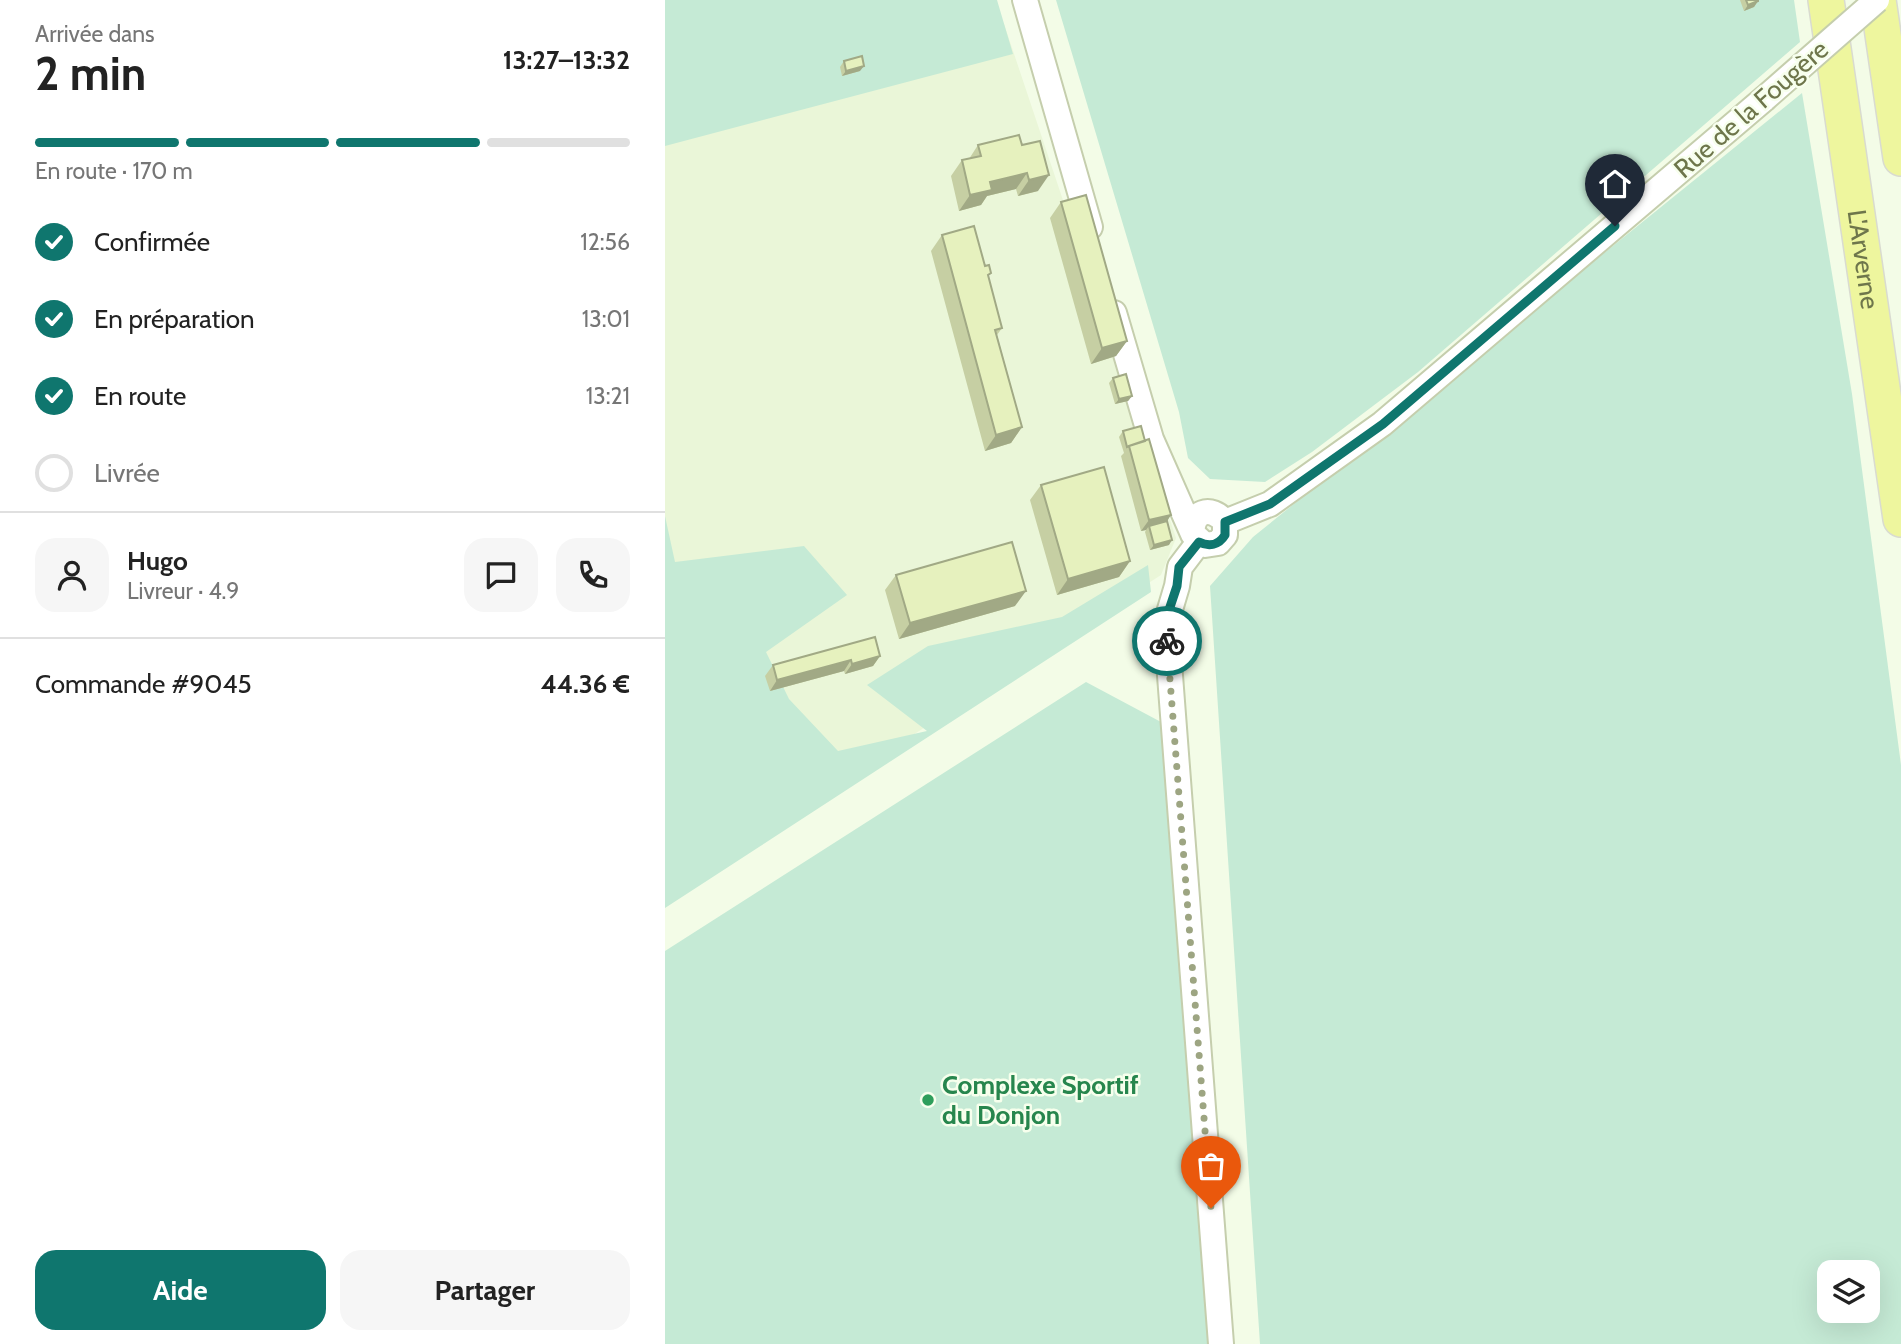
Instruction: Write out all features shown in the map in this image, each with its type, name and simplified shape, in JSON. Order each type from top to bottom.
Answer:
[{"type":"highway","name":"L'Arverne","points":[[1826,0],[1901,519]]},
{"type":"highway","points":[[1878,0],[1901,158]]},
{"type":"street","points":[[1025,0],[1097,253]]},
{"type":"street","name":"Rue de la Fougère","points":[[1196,538],[1193,526],[1201,514],[1216,513],[1225,522],[1270,504],[1383,424],[1878,0]]},
{"type":"street","points":[[1109,293],[1151,439],[1196,538],[1179,567],[1177,586],[1165,622],[1221,1344]]},
{"type":"shaded area","points":[[665,0],[997,0],[1013,54],[665,146]]},
{"type":"shaded area","points":[[1056,0],[1794,0],[1800,42],[1418,372],[1312,452],[1265,482],[1210,479],[1188,458],[1179,412]]},
{"type":"shaded area","points":[[1004,24],[1176,538],[1161,575],[733,851],[665,556],[665,112]]},
{"type":"shaded area","points":[[1802,93],[1852,394],[1901,765],[1901,1344],[1260,1344],[1210,586],[1253,537]]},
{"type":"shaded area","points":[[665,516],[675,562],[804,546],[847,595],[766,652],[789,699],[838,751],[927,731],[867,685],[928,646],[1062,617],[1148,565],[1151,592],[665,908]]},
{"type":"shaded area","name":"Complexe Sportif du Donjon","points":[[1086,682],[1161,722],[1209,1344],[665,1344],[665,951]]},
{"type":"building","points":[[1746,0],[1758,0],[1758,1],[1748,5]]},
{"type":"building","points":[[862,56],[864,66],[846,71],[844,61]]},
{"type":"building","points":[[1019,135],[1022,145],[1040,141],[1049,175],[1029,180],[1027,173],[990,182],[992,190],[970,195],[962,160],[981,156],[978,145]]},
{"type":"building","points":[[1086,195],[1127,341],[1102,348],[1061,202]]},
{"type":"building","points":[[974,226],[985,266],[989,265],[991,273],[988,275],[1002,328],[995,330],[1022,427],[996,435],[942,235]]},
{"type":"building","points":[[1126,374],[1132,396],[1119,399],[1113,378]]},
{"type":"building","points":[[1141,426],[1145,441],[1127,447],[1123,431]]},
{"type":"building","points":[[1149,439],[1171,515],[1149,520],[1129,446]]},
{"type":"building","points":[[1104,467],[1130,561],[1068,579],[1041,485]]},
{"type":"building","points":[[1167,521],[1172,540],[1154,545],[1149,526]]},
{"type":"building","points":[[1012,542],[1026,591],[910,623],[896,575]]},
{"type":"building","points":[[875,637],[880,656],[852,664],[851,660],[777,680],[773,665]]},
{"type":"way so far","points":[[1167,641],[1211,1208]]},
{"type":"place","name":"Complexe Sportif du Donjon","points":[[928,1100]]},
{"type":"route","points":[[1167,641],[1165,622],[1177,586],[1179,567],[1199,542],[1205,545],[1218,543],[1225,535],[1225,522],[1270,504],[1383,424],[1615,226]]}]
